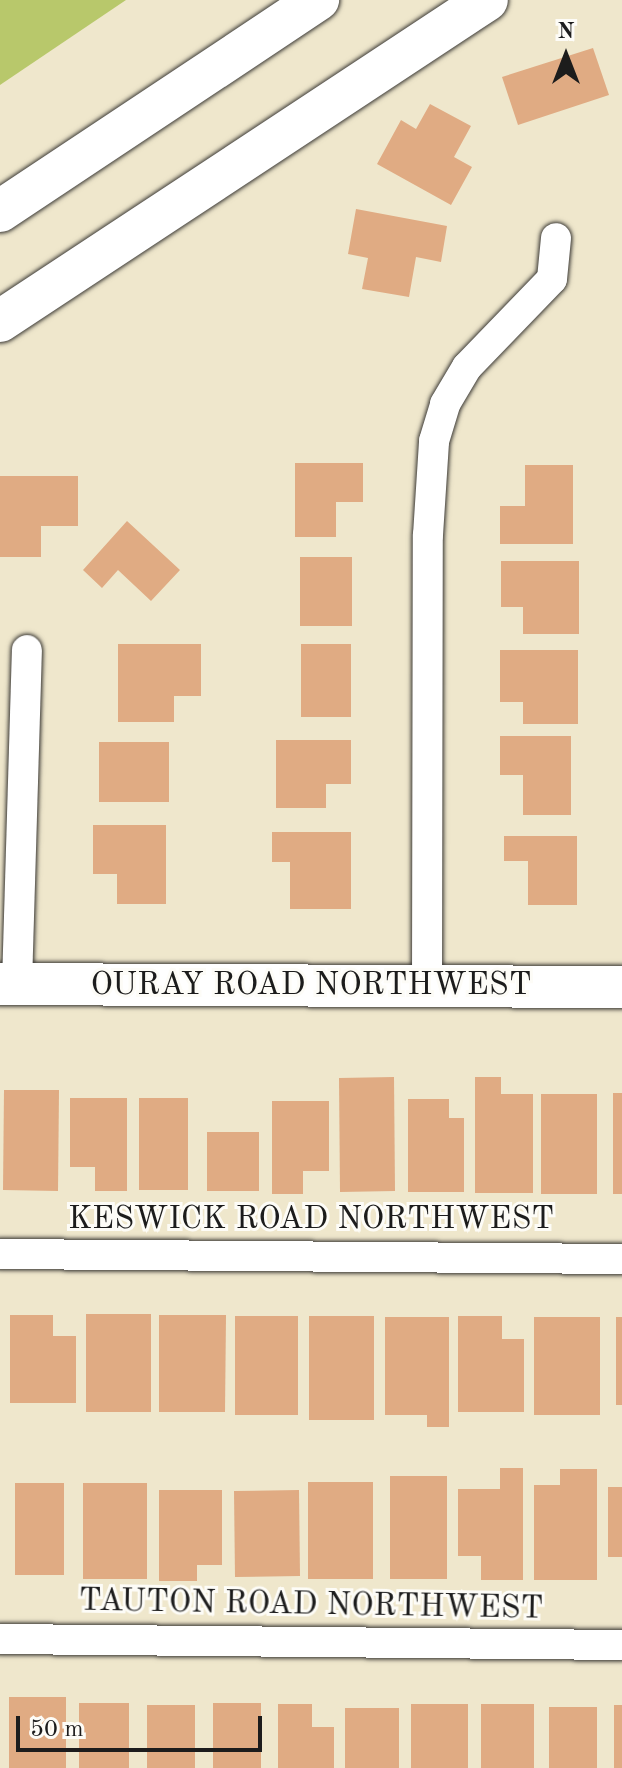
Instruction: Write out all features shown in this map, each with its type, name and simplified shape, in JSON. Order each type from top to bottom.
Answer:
[{"type":"street","points":[[0,211],[318,0]]},
{"type":"street","points":[[0,321],[487,0]]},
{"type":"street","points":[[427,988],[428,535],[434,441],[445,404],[467,367],[552,279],[556,238]]},
{"type":"street","points":[[9,984],[10,748],[27,650]]},
{"type":"street","name":"OURAY ROAD NORTHWEST","points":[[9,984],[622,987]]},
{"type":"street","name":"KESWICK ROAD NORTHWEST","points":[[0,1254],[622,1259]]},
{"type":"street","name":"TAUTON ROAD NORTHWEST","points":[[0,1639],[622,1645]]},
{"type":"green space","points":[[0,0],[126,0],[0,85]]},
{"type":"building","points":[[593,48],[609,95],[518,125],[502,77]]},
{"type":"building","points":[[430,104],[471,126],[454,157],[472,167],[451,205],[377,164],[401,120],[416,129]]},
{"type":"building","points":[[356,209],[447,226],[441,262],[416,257],[409,297],[362,289],[368,258],[348,254]]},
{"type":"building","points":[[295,463],[363,463],[363,502],[336,502],[336,537],[295,537]]},
{"type":"building","points":[[525,465],[573,465],[573,544],[500,544],[500,506],[525,506]]},
{"type":"building","points":[[0,476],[78,476],[78,526],[41,526],[41,557],[0,557]]},
{"type":"building","points":[[127,521],[180,570],[151,601],[118,570],[102,588],[83,570]]},
{"type":"building","points":[[300,557],[352,557],[352,626],[300,626]]},
{"type":"building","points":[[501,561],[579,561],[579,634],[523,634],[523,607],[501,607]]},
{"type":"building","points":[[118,644],[201,644],[201,696],[174,696],[174,722],[118,722]]},
{"type":"building","points":[[301,644],[351,644],[351,717],[301,717]]},
{"type":"building","points":[[500,650],[578,650],[578,724],[523,724],[523,702],[500,702]]},
{"type":"building","points":[[500,736],[571,736],[571,815],[523,815],[523,775],[500,775]]},
{"type":"building","points":[[276,740],[351,740],[351,784],[326,784],[326,808],[276,808]]},
{"type":"building","points":[[99,742],[169,742],[169,802],[99,802]]},
{"type":"building","points":[[93,825],[166,825],[166,904],[117,904],[117,874],[93,874]]},
{"type":"building","points":[[272,832],[351,832],[351,909],[290,909],[290,862],[272,862]]},
{"type":"building","points":[[504,836],[577,836],[577,905],[528,905],[528,861],[504,861]]},
{"type":"building","points":[[394,1077],[395,1191],[340,1192],[339,1078]]},
{"type":"building","points":[[475,1077],[501,1077],[501,1094],[533,1094],[533,1193],[475,1193]]},
{"type":"building","points":[[4,1090],[59,1090],[58,1191],[3,1190]]},
{"type":"building","points":[[613,1093],[622,1093],[622,1194],[613,1194]]},
{"type":"building","points":[[541,1094],[597,1094],[597,1194],[541,1194]]},
{"type":"building","points":[[70,1098],[127,1098],[127,1191],[95,1191],[95,1167],[70,1167]]},
{"type":"building","points":[[139,1098],[188,1098],[188,1190],[139,1190]]},
{"type":"building","points":[[408,1099],[449,1099],[449,1118],[464,1118],[464,1192],[408,1192]]},
{"type":"building","points":[[272,1101],[329,1101],[329,1171],[303,1171],[303,1194],[272,1194]]},
{"type":"building","points":[[207,1132],[259,1132],[259,1191],[207,1191]]},
{"type":"building","points":[[86,1314],[151,1314],[151,1412],[86,1412]]},
{"type":"building","points":[[10,1315],[53,1315],[53,1336],[76,1336],[76,1403],[10,1403]]},
{"type":"building","points":[[159,1315],[226,1315],[225,1412],[159,1412]]},
{"type":"building","points":[[235,1316],[298,1316],[298,1415],[235,1415]]},
{"type":"building","points":[[309,1316],[374,1316],[374,1420],[309,1420]]},
{"type":"building","points":[[458,1316],[502,1316],[502,1339],[524,1339],[524,1412],[458,1412]]},
{"type":"building","points":[[385,1317],[449,1317],[449,1427],[427,1427],[427,1415],[385,1415]]},
{"type":"building","points":[[534,1317],[600,1317],[600,1415],[534,1415]]},
{"type":"building","points":[[616,1317],[622,1317],[622,1405],[616,1405]]},
{"type":"building","points":[[500,1468],[523,1468],[523,1580],[481,1580],[481,1556],[458,1556],[458,1489],[500,1489]]},
{"type":"building","points":[[560,1469],[597,1469],[597,1580],[534,1580],[534,1485],[560,1485]]},
{"type":"building","points":[[390,1476],[447,1476],[447,1579],[390,1579]]},
{"type":"building","points":[[308,1482],[373,1482],[373,1579],[308,1579]]},
{"type":"building","points":[[15,1483],[64,1483],[64,1575],[15,1575]]},
{"type":"building","points":[[83,1483],[147,1483],[147,1579],[83,1579]]},
{"type":"building","points":[[608,1487],[622,1487],[622,1557],[608,1557]]},
{"type":"building","points":[[159,1490],[222,1490],[222,1565],[197,1565],[197,1581],[159,1581]]},
{"type":"building","points":[[299,1490],[300,1576],[235,1577],[234,1491]]},
{"type":"building","points":[[9,1697],[66,1697],[66,1768],[9,1768]]},
{"type":"building","points":[[79,1703],[129,1703],[129,1768],[79,1768]]},
{"type":"building","points":[[213,1703],[261,1703],[261,1768],[213,1768]]},
{"type":"building","points":[[278,1704],[312,1704],[312,1727],[334,1727],[334,1768],[278,1768]]},
{"type":"building","points":[[411,1704],[468,1704],[468,1768],[411,1768]]},
{"type":"building","points":[[481,1704],[534,1704],[534,1768],[481,1768]]},
{"type":"building","points":[[147,1705],[195,1705],[195,1768],[147,1768]]},
{"type":"building","points":[[614,1705],[622,1705],[622,1768],[614,1768]]},
{"type":"building","points":[[549,1707],[597,1707],[597,1768],[549,1768]]},
{"type":"building","points":[[345,1708],[399,1708],[399,1768],[345,1768]]}]
